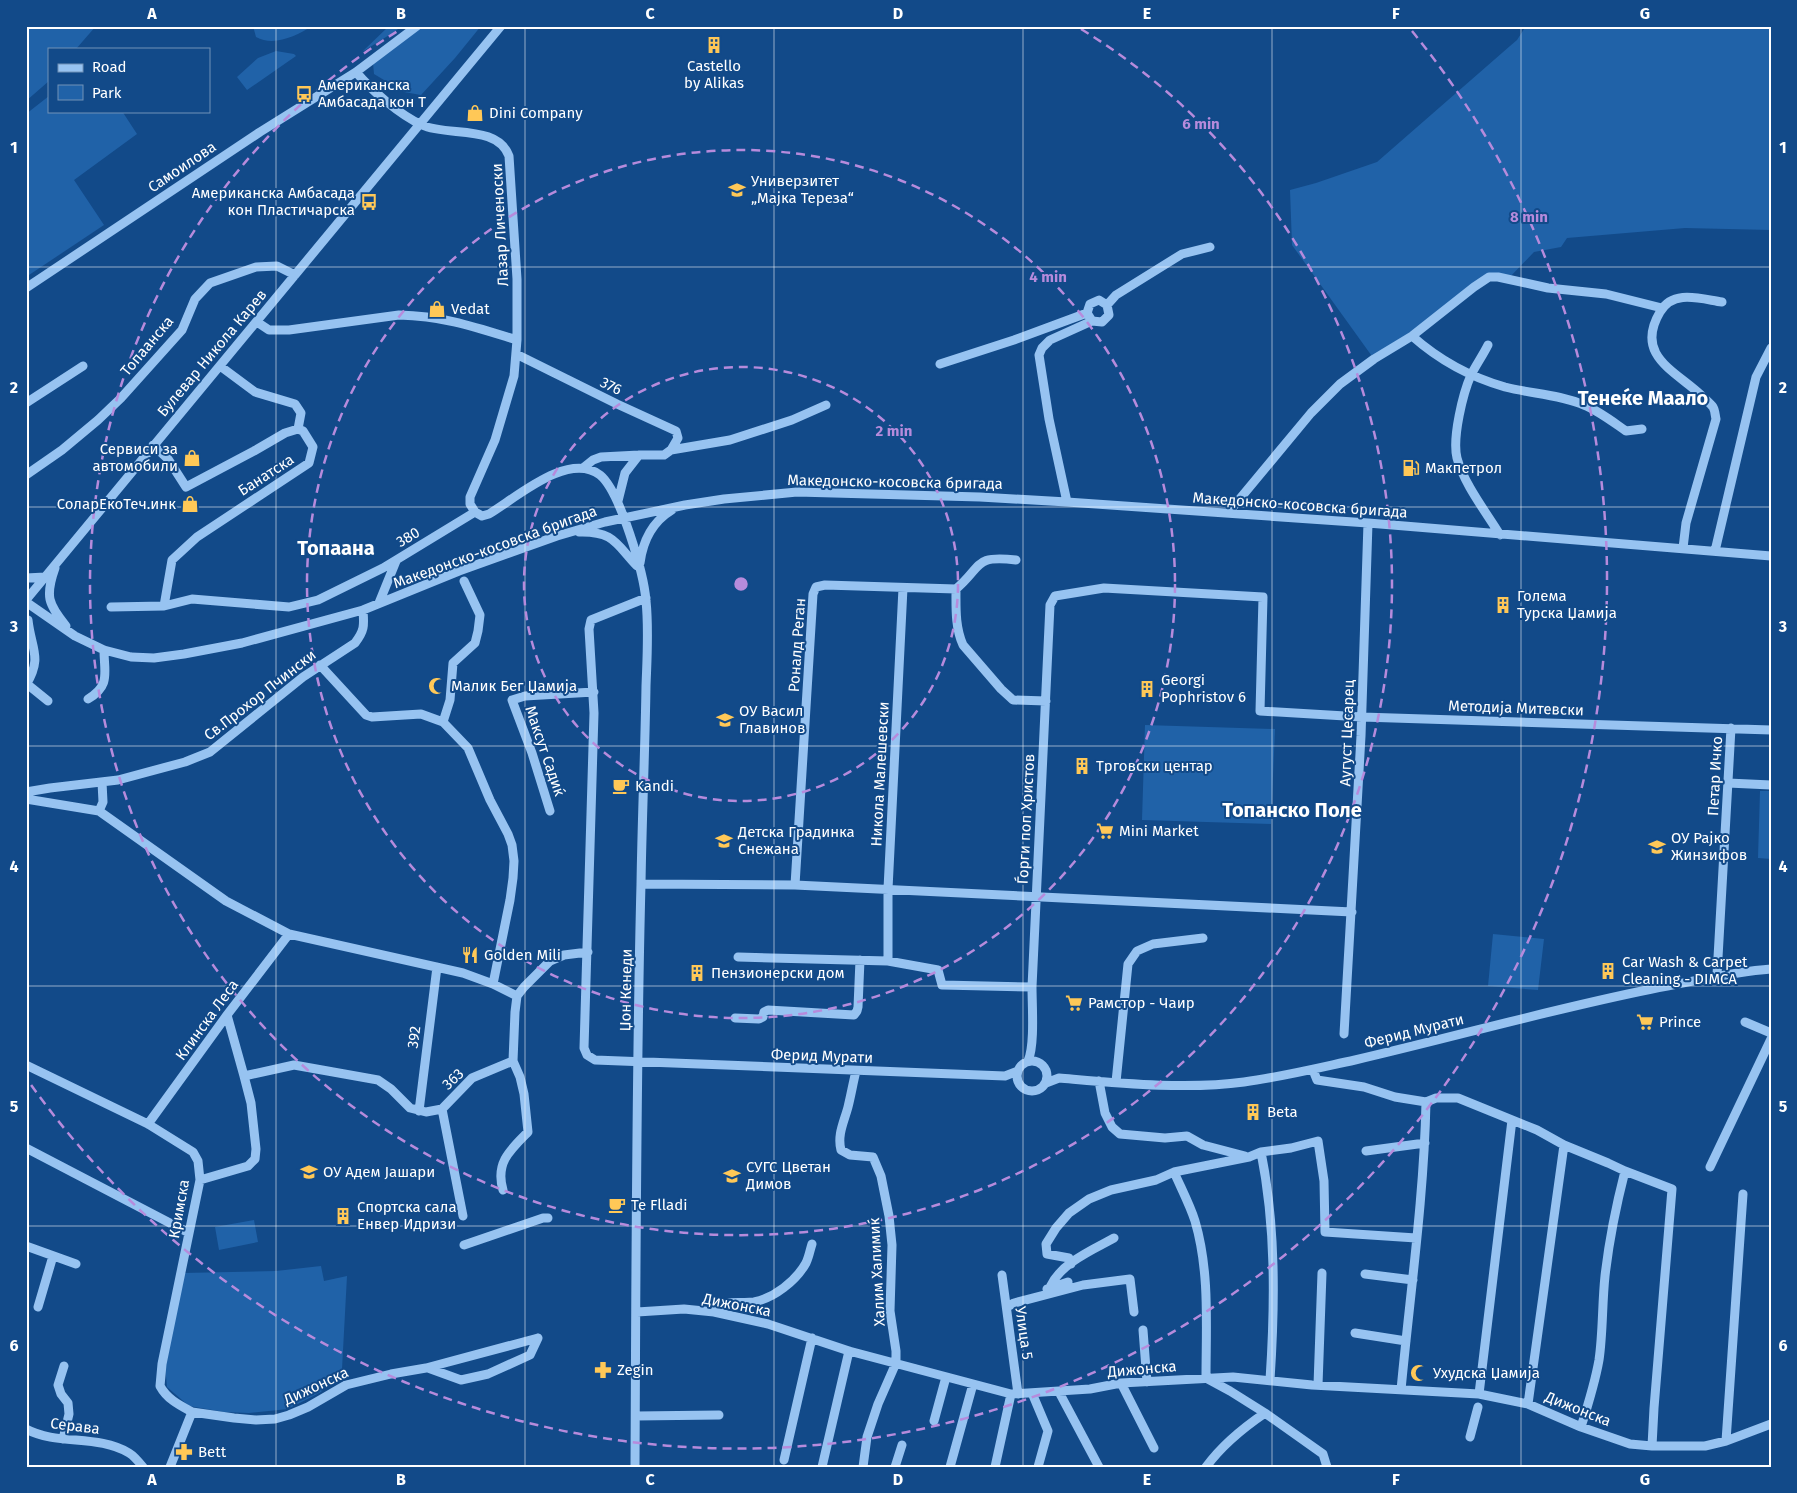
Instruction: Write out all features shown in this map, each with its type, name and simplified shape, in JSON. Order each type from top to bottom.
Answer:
[{"type":"street","points":[[356,72],[417,26]]},
{"type":"street","name":"Булевар Никола Карев","points":[[26,601],[501,26]]},
{"type":"street","name":"Лазар Личеноски","points":[[356,72],[363,81],[389,103],[420,124],[439,130],[491,138],[500,141],[508,152],[517,279],[517,340],[514,376],[495,440],[470,497],[470,504],[475,512]]},
{"type":"street","name":"Самоилова","points":[[26,288],[252,137],[356,72]]},
{"type":"street","points":[[1107,305],[1116,295],[1182,254],[1210,247]]},
{"type":"street","name":"Топаанска","points":[[26,474],[62,450],[121,398],[182,330],[194,299],[210,283],[256,267],[277,266],[295,275]]},
{"type":"street","points":[[1228,513],[1310,413],[1340,384],[1374,359],[1412,336],[1474,286],[1489,277],[1494,276],[1548,288],[1606,294],[1662,308]]},
{"type":"street","points":[[1683,548],[1686,523],[1716,419],[1713,407],[1661,362],[1652,345],[1651,334],[1653,324],[1662,308],[1680,297],[1722,302]]},
{"type":"street","points":[[940,364],[1090,317],[1102,322],[1109,314],[1107,305],[1099,300],[1090,304],[1090,317]]},
{"type":"street","points":[[257,322],[270,330],[290,330],[399,315],[451,320],[517,340]]},
{"type":"street","points":[[1066,502],[1049,419],[1039,355],[1042,348],[1050,340],[1090,317]]},
{"type":"street","points":[[1412,336],[1431,353],[1471,376],[1506,387],[1558,396],[1584,405],[1602,414],[1626,431],[1642,429]]},
{"type":"street","points":[[1488,345],[1471,376],[1462,408],[1456,438],[1457,458],[1470,486],[1500,535]]},
{"type":"street","points":[[1715,551],[1756,377],[1771,348]]},
{"type":"street","name":"376","points":[[516,354],[608,400],[676,431],[678,438],[671,450]]},
{"type":"street","points":[[26,403],[83,366]]},
{"type":"street","points":[[220,366],[255,392],[295,404],[301,413],[298,429]]},
{"type":"street","points":[[583,468],[593,460],[601,457],[664,456],[671,450],[730,440],[792,420],[826,405]]},
{"type":"street","name":"Банатска","points":[[154,445],[168,459],[186,486],[254,451],[285,432],[298,429],[303,431],[312,447],[309,464],[197,537],[172,560],[164,606]]},
{"type":"street","points":[[618,501],[626,473],[639,455]]},
{"type":"street","points":[[583,468],[595,472],[606,481],[618,501],[624,518]]},
{"type":"street","name":"380","points":[[111,607],[164,606],[192,600],[289,607],[318,600],[396,561],[475,512],[482,516],[489,514],[527,488],[550,476],[583,468]]},
{"type":"street","name":"Македонско-косовска бригада","points":[[26,601],[74,636],[104,650],[131,658],[154,658],[184,654],[242,643],[363,610],[460,571],[569,532],[678,507],[798,492],[970,496],[1066,502],[1368,523],[1771,556]]},
{"type":"street","points":[[639,568],[641,553],[651,528],[659,519],[678,507]]},
{"type":"street","name":"Џон Кенеди","points":[[624,518],[646,598],[645,760],[641,884],[636,1467]]},
{"type":"street","name":"Аугуст Цесарец","points":[[1344,1034],[1362,717],[1368,523]]},
{"type":"street","points":[[569,532],[590,532],[610,537],[619,544],[639,568]]},
{"type":"street","points":[[903,588],[956,589],[964,582],[974,568],[984,560],[992,558],[1016,560]]},
{"type":"street","points":[[58,560],[48,587],[52,608],[74,636]]},
{"type":"street","points":[[379,603],[396,561]]},
{"type":"street","points":[[26,578],[45,577]]},
{"type":"street","points":[[443,722],[450,700],[453,663],[475,643],[478,631],[480,615],[464,581]]},
{"type":"street","name":"Роналд Реган","points":[[795,885],[813,594],[816,587],[825,585],[903,588]]},
{"type":"street","name":"Никола Малешевски","points":[[888,961],[888,890],[903,588]]},
{"type":"street","name":"Ѓорги поп Христов","points":[[1033,1061],[1032,987],[1036,897],[1050,606],[1055,596],[1104,588],[1263,596],[1260,712]]},
{"type":"street","points":[[956,589],[957,624],[963,645],[1013,700],[1046,701]]},
{"type":"street","points":[[503,1190],[500,1179],[504,1158],[528,1132],[522,1086],[513,1061],[514,1012],[518,996],[524,987],[550,961],[564,955],[588,952],[594,692],[589,642],[591,620],[646,598]]},
{"type":"street","name":"Св.Прохор Пчински","points":[[26,792],[118,780],[185,762],[210,752],[320,665],[355,643],[365,627],[363,610]]},
{"type":"street","points":[[48,701],[27,684],[34,673],[36,656],[27,620],[38,618],[52,620]]},
{"type":"street","points":[[88,699],[103,688],[105,679],[104,650]]},
{"type":"street","points":[[320,665],[366,715],[372,717],[422,714],[443,722],[468,748],[512,845],[514,861],[510,900],[493,984]]},
{"type":"street","name":"Максут Садиќ","points":[[550,811],[529,744],[512,700],[542,694],[594,692]]},
{"type":"street","name":"Методија Митевски","points":[[1260,712],[1771,730]]},
{"type":"street","name":"Петар Ичко","points":[[1717,975],[1731,728]]},
{"type":"street","points":[[99,811],[103,802],[102,782]]},
{"type":"street","points":[[1728,783],[1771,784]]},
{"type":"street","points":[[26,799],[99,811],[226,901],[289,934],[463,973],[518,996]]},
{"type":"street","points":[[641,884],[795,885],[1352,912]]},
{"type":"street","name":"Клинска Леса","points":[[148,1124],[227,1015],[289,934]]},
{"type":"street","points":[[1116,1082],[1128,964],[1137,951],[1153,944],[1203,938]]},
{"type":"street","name":"Ферид Мурати","points":[[588,952],[585,1052],[590,1058],[595,1060],[1005,1076],[1018,1071]]},
{"type":"street","points":[[738,958],[888,961],[938,970],[942,984],[1032,987]]},
{"type":"street","points":[[735,1018],[758,1019],[768,1010],[854,1015],[858,1007],[860,960]]},
{"type":"street","name":"392","points":[[419,1111],[438,967]]},
{"type":"street","name":"Ферид Мурати","points":[[1047,1071],[1059,1078],[1116,1082],[1206,1085],[1243,1082],[1313,1070],[1616,996],[1717,975],[1771,969]]},
{"type":"street","points":[[200,1180],[248,1166],[255,1159],[256,1149],[252,1112],[227,1015]]},
{"type":"street","points":[[1745,1022],[1771,1033]]},
{"type":"street","points":[[1710,1167],[1771,1039]]},
{"type":"street","name":"363","points":[[442,1109],[472,1078],[513,1061]]},
{"type":"street","points":[[1033,1061],[1045,1067],[1047,1071],[1046,1083],[1042,1089],[1026,1092],[1018,1083],[1016,1077],[1023,1064],[1033,1061]]},
{"type":"street","name":"Кримска","points":[[26,1065],[148,1124],[193,1152],[198,1161],[200,1180],[162,1364],[160,1386],[170,1399],[192,1412]]},
{"type":"street","points":[[244,1076],[294,1065],[378,1080],[410,1108],[426,1112],[442,1109],[462,1216]]},
{"type":"street","points":[[1313,1070],[1317,1080],[1364,1087],[1396,1097],[1426,1102],[1436,1098],[1458,1098],[1537,1130],[1564,1145],[1625,1171],[1672,1189],[1652,1446]]},
{"type":"street","name":"Халим Халимиќ","points":[[856,1071],[848,1110],[841,1127],[839,1144],[841,1150],[850,1155],[873,1157],[881,1176],[892,1245],[890,1311],[896,1351],[896,1363],[878,1404],[867,1437],[863,1467]]},
{"type":"street","name":"Ферид Мурати","points":[[1005,1076],[1018,1083]]},
{"type":"street","name":"Ферид Мурати","points":[[1046,1083],[1059,1078]]},
{"type":"street","points":[[1099,1081],[1105,1113],[1112,1127],[1120,1134],[1165,1138],[1187,1136],[1203,1146],[1250,1157]]},
{"type":"street","points":[[1401,1390],[1422,1195],[1426,1102]]},
{"type":"street","points":[[1479,1394],[1512,1120]]},
{"type":"street","points":[[1071,1264],[1069,1258],[1047,1254],[1046,1244],[1056,1228],[1069,1213],[1089,1199],[1104,1193],[1156,1180],[1174,1172],[1318,1141],[1324,1181],[1325,1232],[1416,1238]]},
{"type":"street","points":[[1366,1151],[1425,1143]]},
{"type":"street","points":[[1528,1404],[1564,1145]]},
{"type":"street","points":[[26,1148],[189,1233]]},
{"type":"street","points":[[1261,1152],[1270,1202],[1272,1235],[1274,1295],[1270,1380]]},
{"type":"street","points":[[1581,1427],[1599,1361],[1605,1277],[1615,1208],[1625,1171]]},
{"type":"street","points":[[1174,1172],[1195,1220],[1202,1250],[1206,1298],[1206,1378],[1230,1390],[1323,1454],[1327,1467]]},
{"type":"street","points":[[1726,1441],[1742,1194]]},
{"type":"street","points":[[464,1245],[543,1218],[548,1218]]},
{"type":"street","points":[[1050,1286],[1054,1277],[1071,1264],[1114,1238]]},
{"type":"street","points":[[714,1312],[719,1305],[767,1299],[797,1276],[807,1262],[812,1244]]},
{"type":"street","points":[[26,1246],[76,1264]]},
{"type":"street","points":[[38,1307],[53,1256]]},
{"type":"street","points":[[1318,1385],[1322,1273]]},
{"type":"street","points":[[1365,1274],[1413,1280]]},
{"type":"street","name":"Улица 5","points":[[995,1467],[1014,1394],[1007,1307],[1002,1275]]},
{"type":"street","points":[[1007,1307],[1014,1303],[1083,1285],[1130,1278],[1134,1312]]},
{"type":"street","points":[[1036,1297],[1050,1286],[1068,1282]]},
{"type":"street","name":"Дижонска","points":[[637,1312],[684,1309],[714,1312],[768,1324],[849,1351],[1014,1394],[1090,1389],[1121,1383],[1233,1377],[1318,1385],[1479,1394],[1528,1404],[1581,1427],[1630,1444],[1652,1446],[1705,1446],[1726,1441],[1771,1424]]},
{"type":"street","points":[[1143,1330],[1146,1382]]},
{"type":"street","points":[[1355,1333],[1406,1341]]},
{"type":"street","name":"Дижонска","points":[[192,1412],[249,1420],[275,1419],[308,1407],[346,1385],[426,1368],[538,1338],[530,1355],[488,1374],[461,1380],[426,1368]]},
{"type":"street","points":[[784,1460],[812,1338]]},
{"type":"street","points":[[822,1467],[849,1351]]},
{"type":"street","points":[[63,1439],[69,1414],[68,1403],[61,1394],[58,1385],[64,1366]]},
{"type":"street","points":[[934,1421],[946,1377]]},
{"type":"street","points":[[1121,1383],[1154,1448]]},
{"type":"street","points":[[950,1467],[973,1384]]},
{"type":"street","points":[[1059,1392],[1099,1467]]},
{"type":"street","points":[[1032,1393],[1048,1431],[1038,1467]]},
{"type":"street","points":[[1470,1437],[1478,1407]]},
{"type":"street","points":[[170,1467],[192,1412]]},
{"type":"street","points":[[1206,1467],[1216,1454],[1244,1427],[1265,1413]]},
{"type":"street","points":[[636,1416],[718,1414]]},
{"type":"street","name":"Серава","points":[[26,1429],[48,1438],[105,1443],[130,1454],[143,1467]]},
{"type":"street","points":[[895,1467],[902,1445]]},
{"type":"green space","points":[[26,26],[96,26],[77,48],[48,48],[48,82],[26,101]]},
{"type":"green space","points":[[253,26],[312,26],[292,37],[270,41],[256,37]]},
{"type":"green space","points":[[389,26],[402,26],[362,52]]},
{"type":"green space","points":[[423,26],[481,26],[421,95],[404,92],[374,74],[373,63]]},
{"type":"green space","points":[[1526,26],[1771,26],[1771,230],[1685,228],[1567,238],[1561,247],[1534,252],[1508,279],[1494,276],[1374,359],[1292,245],[1290,190],[1377,162],[1517,40]]},
{"type":"green space","points":[[276,51],[296,56],[247,90],[237,77],[258,58]]},
{"type":"green space","points":[[48,97],[48,112],[123,112],[137,134],[74,180],[104,225],[26,277],[26,114]]},
{"type":"green space","points":[[1145,725],[1275,729],[1271,824],[1142,820]]},
{"type":"green space","points":[[1760,791],[1771,791],[1771,859],[1758,858]]},
{"type":"green space","points":[[1493,934],[1544,939],[1538,990],[1488,986]]},
{"type":"green space","points":[[254,1220],[258,1242],[219,1250],[215,1227]]},
{"type":"green space","points":[[321,1266],[324,1281],[347,1276],[342,1369],[321,1392],[288,1409],[249,1413],[224,1412],[189,1406],[167,1387],[165,1365],[183,1273],[276,1271]]},
{"type":"place","name":"Castello by Alikas","points":[[714,45]]},
{"type":"place","name":"Американска Амбасада кон Т","points":[[304,94]]},
{"type":"place","name":"Dini Company","points":[[475,113]]},
{"type":"place","name":"Универзитет „Мајка Тереза“","points":[[737,190]]},
{"type":"place","name":"Американска Амбасада кон Пластичарска","points":[[369,202]]},
{"type":"place","name":"Vedat","points":[[437,309]]},
{"type":"place","name":"Сервиси за автомобили","points":[[192,458]]},
{"type":"place","name":"Макпетрол","points":[[1411,468]]},
{"type":"place","name":"СоларЕкоТеч.инк","points":[[190,504]]},
{"type":"place","name":"Голема Турска Џамија","points":[[1503,605]]},
{"type":"place","name":"Малик Бег Џамија","points":[[437,686]]},
{"type":"place","name":"Georgi Pophristov 6","points":[[1147,689]]},
{"type":"place","name":"ОУ Васил Главинов","points":[[725,720]]},
{"type":"place","name":"Трговски центар","points":[[1082,766]]},
{"type":"place","name":"Kandi","points":[[621,786]]},
{"type":"place","name":"Mini Market","points":[[1105,831]]},
{"type":"place","name":"Детска Градинка Снежана","points":[[724,841]]},
{"type":"place","name":"ОУ Рајко Жинзифов","points":[[1657,847]]},
{"type":"place","name":"Golden Mili","points":[[470,955]]},
{"type":"place","name":"Car Wash & Carpet Cleaning - DIMCA","points":[[1608,971]]},
{"type":"place","name":"Пензионерски дом","points":[[697,973]]},
{"type":"place","name":"Рамстор - Чаир","points":[[1074,1003]]},
{"type":"place","name":"Prince","points":[[1645,1022]]},
{"type":"place","name":"Beta","points":[[1253,1112]]},
{"type":"place","name":"ОУ Адем Јашари","points":[[309,1172]]},
{"type":"place","name":"СУГС Цветан Димов","points":[[732,1176]]},
{"type":"place","name":"Te Flladi","points":[[617,1205]]},
{"type":"place","name":"Спортска сала Енвер Идризи","points":[[343,1216]]},
{"type":"place","name":"Zegin","points":[[603,1370]]},
{"type":"place","name":"Ухудска Џамија","points":[[1419,1373]]},
{"type":"place","name":"Bett","points":[[184,1452]]},
{"type":"district","name":"Тенеќе Маало","points":[[1643,398]]},
{"type":"district","name":"Топаана","points":[[336,548]]},
{"type":"district","name":"Топанско Поле","points":[[1292,810]]}]
